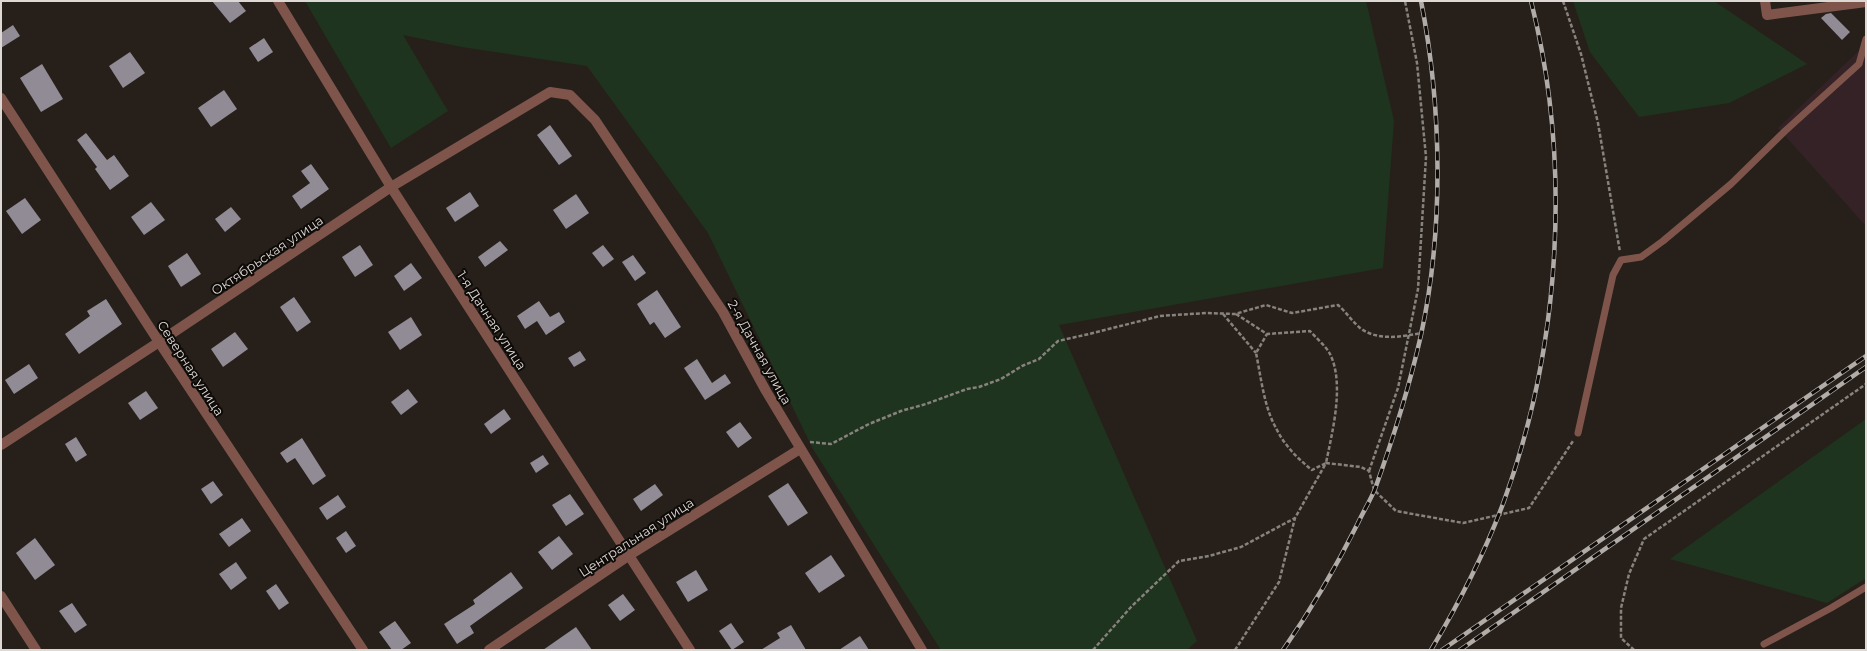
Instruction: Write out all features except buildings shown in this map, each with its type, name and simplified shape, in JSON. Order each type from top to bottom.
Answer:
[{"type":"street","name":"1-я Дачная улица","points":[[278,1],[391,187],[690,650]]},
{"type":"street","points":[[1765,1],[1766,15],[1866,2]]},
{"type":"street","name":"Октябрьская улица","points":[[1,445],[159,342],[391,187],[550,92]]},
{"type":"street","name":"2-я Дачная улица","points":[[550,92],[570,95],[595,120],[723,312],[766,391],[800,449],[922,650]]},
{"type":"street","name":"Северная улица","points":[[1,98],[159,342],[363,650]]},
{"type":"street","name":"Центральная улица","points":[[489,650],[628,556],[800,449]]},
{"type":"street","points":[[1,596],[36,650]]},
{"type":"lane","points":[[1578,433],[1614,274],[1621,260],[1641,257],[1663,241],[1731,184],[1785,131],[1859,64],[1866,39]]},
{"type":"lane","points":[[1764,644],[1831,608],[1866,587]]},
{"type":"path","points":[[1405,1],[1417,63],[1426,157],[1418,289],[1398,388],[1369,471],[1374,490],[1396,512],[1463,523],[1530,508],[1578,433]]},
{"type":"path","points":[[1563,1],[1580,54],[1598,123],[1621,260]]},
{"type":"path","points":[[800,449],[811,442],[831,444],[868,424],[901,411],[1002,379],[1022,366],[1039,359],[1058,341],[1160,316],[1206,313],[1235,314],[1266,305],[1292,313],[1338,305],[1361,328],[1377,335],[1400,338],[1421,333]]},
{"type":"path","points":[[1223,314],[1256,353],[1264,392],[1276,428],[1297,458],[1312,470],[1326,463],[1361,467],[1369,471]]},
{"type":"path","points":[[1234,650],[1279,582],[1295,518],[1326,463],[1335,419],[1337,380],[1330,354],[1310,331],[1267,334],[1235,314]]},
{"type":"path","points":[[1256,353],[1267,334]]},
{"type":"path","points":[[1634,650],[1621,638],[1621,608],[1629,574],[1644,539],[1866,384]]},
{"type":"path","points":[[1094,650],[1131,607],[1179,561],[1209,556],[1241,547],[1295,518]]},
{"type":"shaded area","points":[[1866,44],[1866,226],[1778,128]]},
{"type":"green space","points":[[305,1],[1366,1],[1394,121],[1383,268],[1059,325],[1197,641],[1187,650],[941,650],[813,449],[708,233],[587,66],[462,47],[403,35],[448,111],[391,148]]},
{"type":"green space","points":[[1573,1],[1714,1],[1807,64],[1729,103],[1639,117],[1590,52]]},
{"type":"green space","points":[[1866,419],[1866,578],[1827,603],[1670,559]]},
{"type":"railway","points":[[1283,650],[1332,572],[1375,489],[1400,413],[1421,335],[1434,253],[1438,168],[1433,83],[1421,1]]},
{"type":"railway","points":[[1431,650],[1471,577],[1489,540],[1504,501],[1523,441],[1538,379],[1548,317],[1554,253],[1556,189],[1552,125],[1544,63],[1531,1]]},
{"type":"railway","points":[[1442,650],[1866,356]]},
{"type":"railway","points":[[1460,650],[1866,367]]}]
